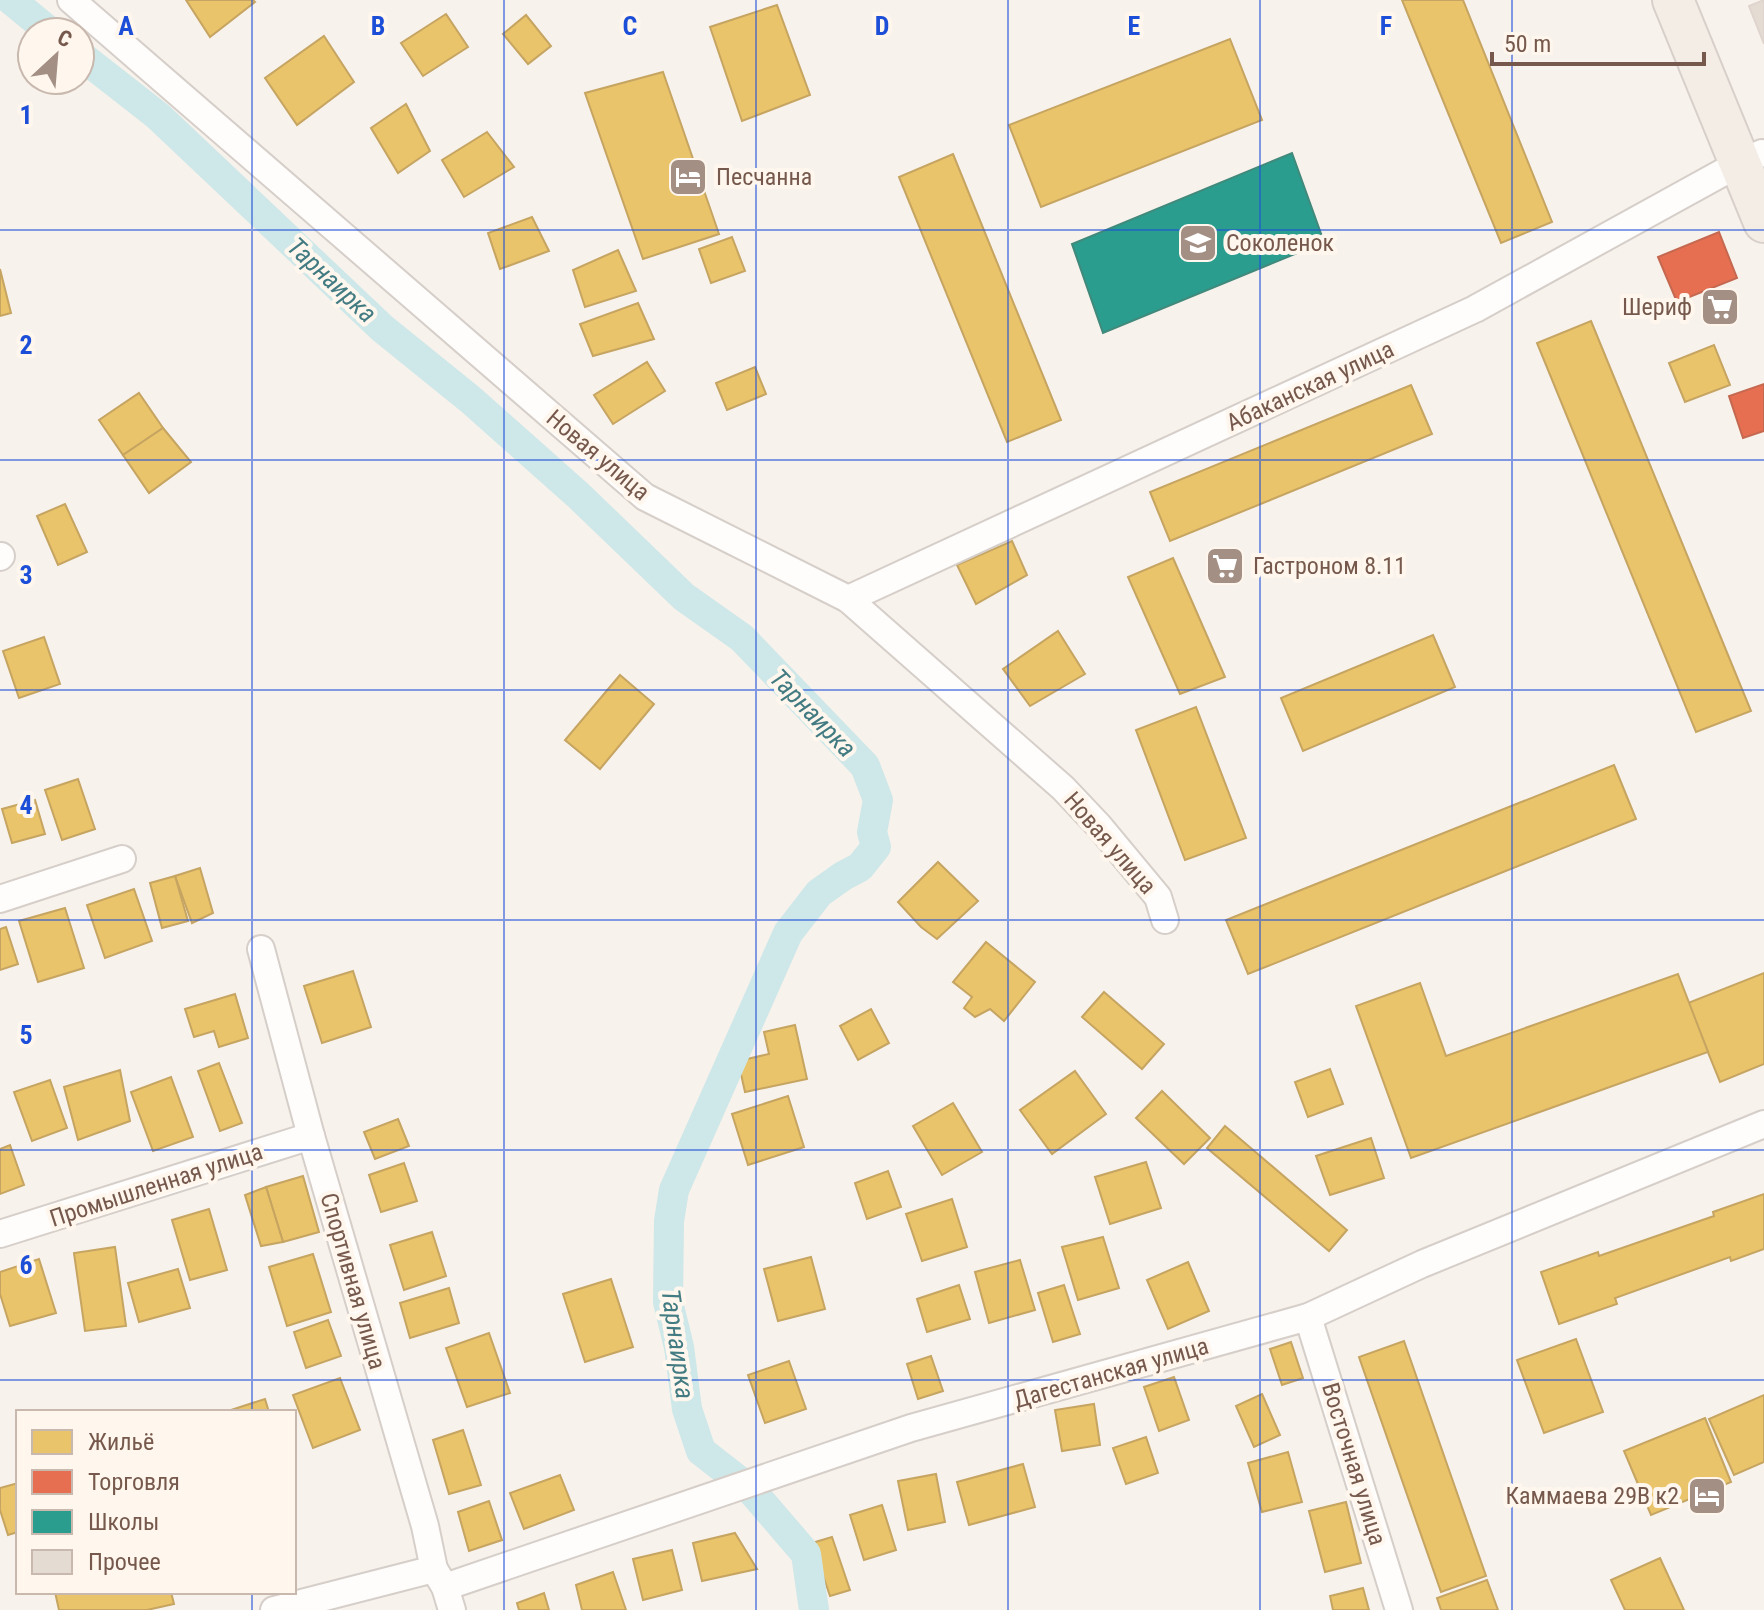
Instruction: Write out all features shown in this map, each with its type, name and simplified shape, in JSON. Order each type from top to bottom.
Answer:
[{"type":"main road","points":[[1673,0],[1755,158]]},
{"type":"main road","points":[[1700,0],[1755,158],[1764,222]]},
{"type":"street","name":"Новая улица","points":[[71,0],[645,497],[848,599],[1063,788],[1158,897],[1165,920]]},
{"type":"street","name":"Абаканская улица","points":[[848,599],[1475,309],[1755,158]]},
{"type":"street","points":[[0,899],[122,859]]},
{"type":"street","name":"Спортивная улица","points":[[261,949],[311,1136],[444,1589]]},
{"type":"street","name":"Дагестанская улица","points":[[274,1610],[444,1589],[911,1428],[1308,1317],[1422,1264],[1764,1124]]},
{"type":"street","name":"Промышленная улица","points":[[0,1234],[311,1136]]},
{"type":"street","name":"Восточная улица","points":[[1308,1317],[1399,1610]]},
{"type":"building: Жильё","points":[[186,0],[253,0],[255,2],[210,37]]},
{"type":"building: Жильё","points":[[1402,0],[1463,0],[1552,222],[1501,243]]},
{"type":"building: Жильё","points":[[777,5],[810,95],[742,121],[710,27]]},
{"type":"building: Жильё","points":[[446,14],[468,47],[423,76],[401,43]]},
{"type":"building: Жильё","points":[[526,15],[551,46],[528,64],[503,34]]},
{"type":"building: Жильё","points":[[324,36],[354,82],[297,125],[265,78]]},
{"type":"building: Жильё","points":[[1230,39],[1262,120],[1041,207],[1009,125]]},
{"type":"building: Жильё","points":[[663,72],[719,234],[643,259],[585,93]]},
{"type":"building: Жильё","points":[[406,104],[430,151],[398,173],[371,128]]},
{"type":"building: Жильё","points":[[487,132],[514,167],[464,197],[442,160]]},
{"type":"building: Жильё","points":[[953,154],[1061,420],[1007,442],[899,177]]},
{"type":"building: Жильё","points":[[532,217],[549,251],[500,269],[488,233]]},
{"type":"building: Жильё","points":[[732,237],[745,271],[711,283],[699,249]]},
{"type":"building: Жильё","points":[[618,250],[636,291],[585,307],[573,270]]},
{"type":"building: Жильё","points":[[0,269],[11,313],[0,316]]},
{"type":"building: Жильё","points":[[638,303],[654,339],[593,356],[580,324]]},
{"type":"building: Жильё","points":[[1591,321],[1751,711],[1696,732],[1537,343]]},
{"type":"building: Жильё","points":[[1714,345],[1730,385],[1685,402],[1669,363]]},
{"type":"building: Жильё","points":[[647,362],[665,391],[613,424],[594,395]]},
{"type":"building: Жильё","points":[[755,367],[766,394],[727,410],[716,383]]},
{"type":"building: Жильё","points":[[1411,385],[1432,434],[1170,541],[1150,492]]},
{"type":"building: Жильё","points":[[139,393],[163,428],[123,455],[99,420]]},
{"type":"building: Жильё","points":[[163,428],[191,462],[149,493],[123,455]]},
{"type":"building: Жильё","points":[[65,504],[87,552],[58,565],[37,516]]},
{"type":"building: Жильё","points":[[1012,541],[1027,575],[976,604],[957,565]]},
{"type":"building: Жильё","points":[[1173,558],[1225,677],[1180,694],[1128,577]]},
{"type":"building: Жильё","points":[[1058,631],[1085,674],[1030,706],[1003,669]]},
{"type":"building: Жильё","points":[[1433,635],[1455,687],[1303,751],[1281,698]]},
{"type":"building: Жильё","points":[[44,637],[60,684],[19,698],[3,651]]},
{"type":"building: Жильё","points":[[620,675],[654,704],[600,769],[565,740]]},
{"type":"building: Жильё","points":[[1196,707],[1246,838],[1185,860],[1136,730]]},
{"type":"building: Жильё","points":[[1614,765],[1636,819],[1248,974],[1226,920]]},
{"type":"building: Жильё","points":[[78,779],[95,829],[62,840],[45,790]]},
{"type":"building: Жильё","points":[[35,800],[45,834],[12,843],[2,809]]},
{"type":"building: Жильё","points":[[938,862],[978,901],[937,939],[898,902]]},
{"type":"building: Жильё","points":[[200,868],[213,913],[192,923],[175,876]]},
{"type":"building: Жильё","points":[[175,876],[188,921],[162,928],[150,883]]},
{"type":"building: Жильё","points":[[134,889],[152,941],[105,958],[87,905]]},
{"type":"building: Жильё","points":[[65,908],[84,968],[38,982],[19,921]]},
{"type":"building: Жильё","points":[[6,927],[18,964],[0,970],[0,929]]},
{"type":"building: Жильё","points":[[986,942],[1035,982],[1004,1021],[990,1009],[975,1017],[964,1008],[972,997],[953,982]]},
{"type":"building: Жильё","points":[[353,971],[371,1027],[322,1043],[304,986]]},
{"type":"building: Жильё","points":[[1764,973],[1764,1064],[1720,1082],[1688,1003]]},
{"type":"building: Жильё","points":[[1678,974],[1708,1052],[1411,1158],[1356,1006],[1420,983],[1446,1056]]},
{"type":"building: Жильё","points":[[1104,992],[1164,1044],[1142,1069],[1082,1017]]},
{"type":"building: Жильё","points":[[235,994],[248,1038],[219,1047],[214,1031],[194,1037],[185,1009]]},
{"type":"building: Жильё","points":[[871,1009],[889,1043],[858,1060],[840,1026]]},
{"type":"building: Жильё","points":[[795,1025],[807,1079],[745,1092],[738,1061],[769,1054],[764,1032]]},
{"type":"building: Жильё","points":[[219,1063],[242,1123],[220,1131],[198,1071]]},
{"type":"building: Жильё","points":[[1330,1069],[1343,1104],[1308,1117],[1295,1082]]},
{"type":"building: Жильё","points":[[120,1070],[130,1121],[78,1140],[64,1087]]},
{"type":"building: Жильё","points":[[1075,1071],[1106,1114],[1052,1154],[1020,1110]]},
{"type":"building: Жильё","points":[[171,1077],[193,1137],[153,1151],[131,1092]]},
{"type":"building: Жильё","points":[[50,1080],[67,1128],[32,1141],[14,1092]]},
{"type":"building: Жильё","points":[[1162,1091],[1210,1138],[1184,1164],[1136,1118]]},
{"type":"building: Жильё","points":[[788,1096],[804,1147],[748,1165],[732,1114]]},
{"type":"building: Жильё","points":[[953,1103],[982,1152],[942,1175],[913,1126]]},
{"type":"building: Жильё","points":[[398,1119],[409,1146],[375,1159],[364,1132]]},
{"type":"building: Жильё","points":[[1225,1126],[1347,1230],[1329,1251],[1207,1148]]},
{"type":"building: Жильё","points":[[1371,1138],[1384,1178],[1330,1195],[1316,1156]]},
{"type":"building: Жильё","points":[[10,1145],[24,1185],[0,1194],[0,1149]]},
{"type":"building: Жильё","points":[[1146,1162],[1161,1208],[1110,1224],[1095,1177]]},
{"type":"building: Жильё","points":[[404,1163],[417,1201],[381,1212],[369,1175]]},
{"type":"building: Жильё","points":[[888,1171],[901,1207],[867,1219],[855,1183]]},
{"type":"building: Жильё","points":[[303,1176],[319,1232],[283,1242],[266,1187]]},
{"type":"building: Жильё","points":[[266,1187],[283,1242],[261,1246],[245,1195]]},
{"type":"building: Жильё","points":[[1764,1194],[1764,1249],[1731,1261],[1730,1257],[1615,1298],[1617,1304],[1559,1324],[1541,1272],[1598,1252],[1599,1256],[1714,1216],[1713,1212]]},
{"type":"building: Жильё","points":[[952,1199],[967,1247],[922,1261],[906,1214]]},
{"type":"building: Жильё","points":[[209,1209],[227,1270],[190,1280],[172,1220]]},
{"type":"building: Жильё","points":[[432,1232],[446,1276],[404,1290],[390,1245]]},
{"type":"building: Жильё","points":[[1103,1237],[1119,1288],[1078,1300],[1062,1247]]},
{"type":"building: Жильё","points":[[115,1247],[126,1326],[85,1331],[74,1253]]},
{"type":"building: Жильё","points":[[313,1254],[331,1312],[287,1326],[269,1267]]},
{"type":"building: Жильё","points":[[811,1257],[825,1309],[778,1321],[764,1269]]},
{"type":"building: Жильё","points":[[39,1259],[56,1313],[10,1326],[0,1294],[0,1272]]},
{"type":"building: Жильё","points":[[1020,1260],[1035,1310],[989,1323],[975,1272]]},
{"type":"building: Жильё","points":[[1188,1262],[1209,1311],[1168,1329],[1147,1280]]},
{"type":"building: Жильё","points":[[178,1269],[190,1308],[139,1322],[128,1283]]},
{"type":"building: Жильё","points":[[611,1279],[633,1347],[585,1362],[563,1294]]},
{"type":"building: Жильё","points":[[959,1285],[970,1319],[927,1332],[917,1299]]},
{"type":"building: Жильё","points":[[1064,1285],[1080,1334],[1053,1342],[1038,1293]]},
{"type":"building: Жильё","points":[[449,1288],[459,1323],[410,1338],[400,1303]]},
{"type":"building: Жильё","points":[[328,1320],[341,1356],[306,1368],[294,1332]]},
{"type":"building: Жильё","points":[[489,1333],[510,1393],[467,1407],[446,1348]]},
{"type":"building: Жильё","points":[[1576,1339],[1603,1412],[1544,1433],[1517,1360]]},
{"type":"building: Жильё","points":[[1404,1341],[1486,1576],[1441,1592],[1359,1357]]},
{"type":"building: Жильё","points":[[1291,1342],[1303,1378],[1282,1385],[1270,1349]]},
{"type":"building: Жильё","points":[[931,1356],[943,1391],[918,1399],[907,1364]]},
{"type":"building: Жильё","points":[[789,1361],[806,1409],[765,1423],[748,1375]]},
{"type":"building: Жильё","points":[[1174,1377],[1189,1420],[1159,1431],[1144,1387]]},
{"type":"building: Жильё","points":[[340,1378],[360,1430],[313,1448],[293,1395]]},
{"type":"building: Жильё","points":[[1262,1394],[1280,1435],[1254,1447],[1236,1406]]},
{"type":"building: Жильё","points":[[1764,1395],[1764,1462],[1734,1475],[1709,1419]]},
{"type":"building: Жильё","points":[[265,1399],[268,1410],[231,1410]]},
{"type":"building: Жильё","points":[[1094,1404],[1100,1445],[1062,1451],[1055,1410]]},
{"type":"building: Жильё","points":[[1705,1418],[1731,1482],[1651,1515],[1624,1451]]},
{"type":"building: Жильё","points":[[463,1430],[481,1485],[449,1494],[433,1440]]},
{"type":"building: Жильё","points":[[1146,1437],[1158,1473],[1126,1484],[1113,1448]]},
{"type":"building: Жильё","points":[[1288,1452],[1302,1502],[1262,1512],[1248,1463]]},
{"type":"building: Жильё","points":[[1023,1464],[1035,1507],[969,1525],[957,1482]]},
{"type":"building: Жильё","points":[[936,1474],[945,1522],[908,1530],[898,1481]]},
{"type":"building: Жильё","points":[[560,1475],[574,1510],[524,1529],[510,1493]]},
{"type":"building: Жильё","points":[[16,1484],[16,1533],[8,1535],[0,1510],[0,1488]]},
{"type":"building: Жильё","points":[[489,1501],[502,1540],[469,1551],[458,1512]]},
{"type":"building: Жильё","points":[[1346,1502],[1361,1563],[1325,1572],[1309,1511]]},
{"type":"building: Жильё","points":[[882,1505],[896,1550],[864,1560],[850,1515]]},
{"type":"building: Жильё","points":[[735,1533],[757,1569],[702,1581],[693,1543]]},
{"type":"building: Жильё","points":[[832,1537],[850,1590],[830,1596],[812,1543]]},
{"type":"building: Жильё","points":[[672,1550],[682,1590],[643,1600],[633,1559]]},
{"type":"building: Жильё","points":[[1660,1558],[1684,1610],[1625,1610],[1611,1580]]},
{"type":"building: Жильё","points":[[613,1572],[626,1610],[582,1610],[576,1585]]},
{"type":"building: Жильё","points":[[1487,1580],[1498,1610],[1441,1610],[1437,1598]]},
{"type":"building: Жильё","points":[[1363,1588],[1369,1610],[1333,1610],[1330,1596]]},
{"type":"building: Жильё","points":[[544,1593],[549,1610],[519,1610],[517,1603]]},
{"type":"building: Жильё","points":[[55,1594],[172,1594],[174,1604],[147,1610],[59,1610]]},
{"type":"building: Торговля","points":[[1719,232],[1737,278],[1677,302],[1658,257]]},
{"type":"building: Торговля","points":[[1764,384],[1764,431],[1743,438],[1729,396]]},
{"type":"building: Школы","name":"Соколенок","points":[[1292,153],[1324,242],[1103,333],[1072,244]]},
{"type":"building: Прочее","points":[[1764,0],[1764,44],[1749,6]]},
{"type":"waterway","name":"Тарнаирка","points":[[11,0],[30,16]]},
{"type":"waterway","name":"Тарнаирка","points":[[96,68],[158,116],[382,328],[471,400],[578,495],[684,597],[742,638],[865,766],[878,800],[872,832],[876,847],[860,867],[819,893],[788,933],[674,1190],[669,1221],[668,1302],[679,1347],[687,1409],[701,1451],[751,1490],[806,1554],[814,1610]]},
{"type":"place","name":"Песчанна","points":[[688,177]]},
{"type":"place","name":"Соколенок","points":[[1198,243]]},
{"type":"place","name":"Шериф","points":[[1720,307]]},
{"type":"place","name":"Гастроном 8.11","points":[[1225,566]]},
{"type":"place","name":"Каммаева 29В к2","points":[[1707,1496]]}]
